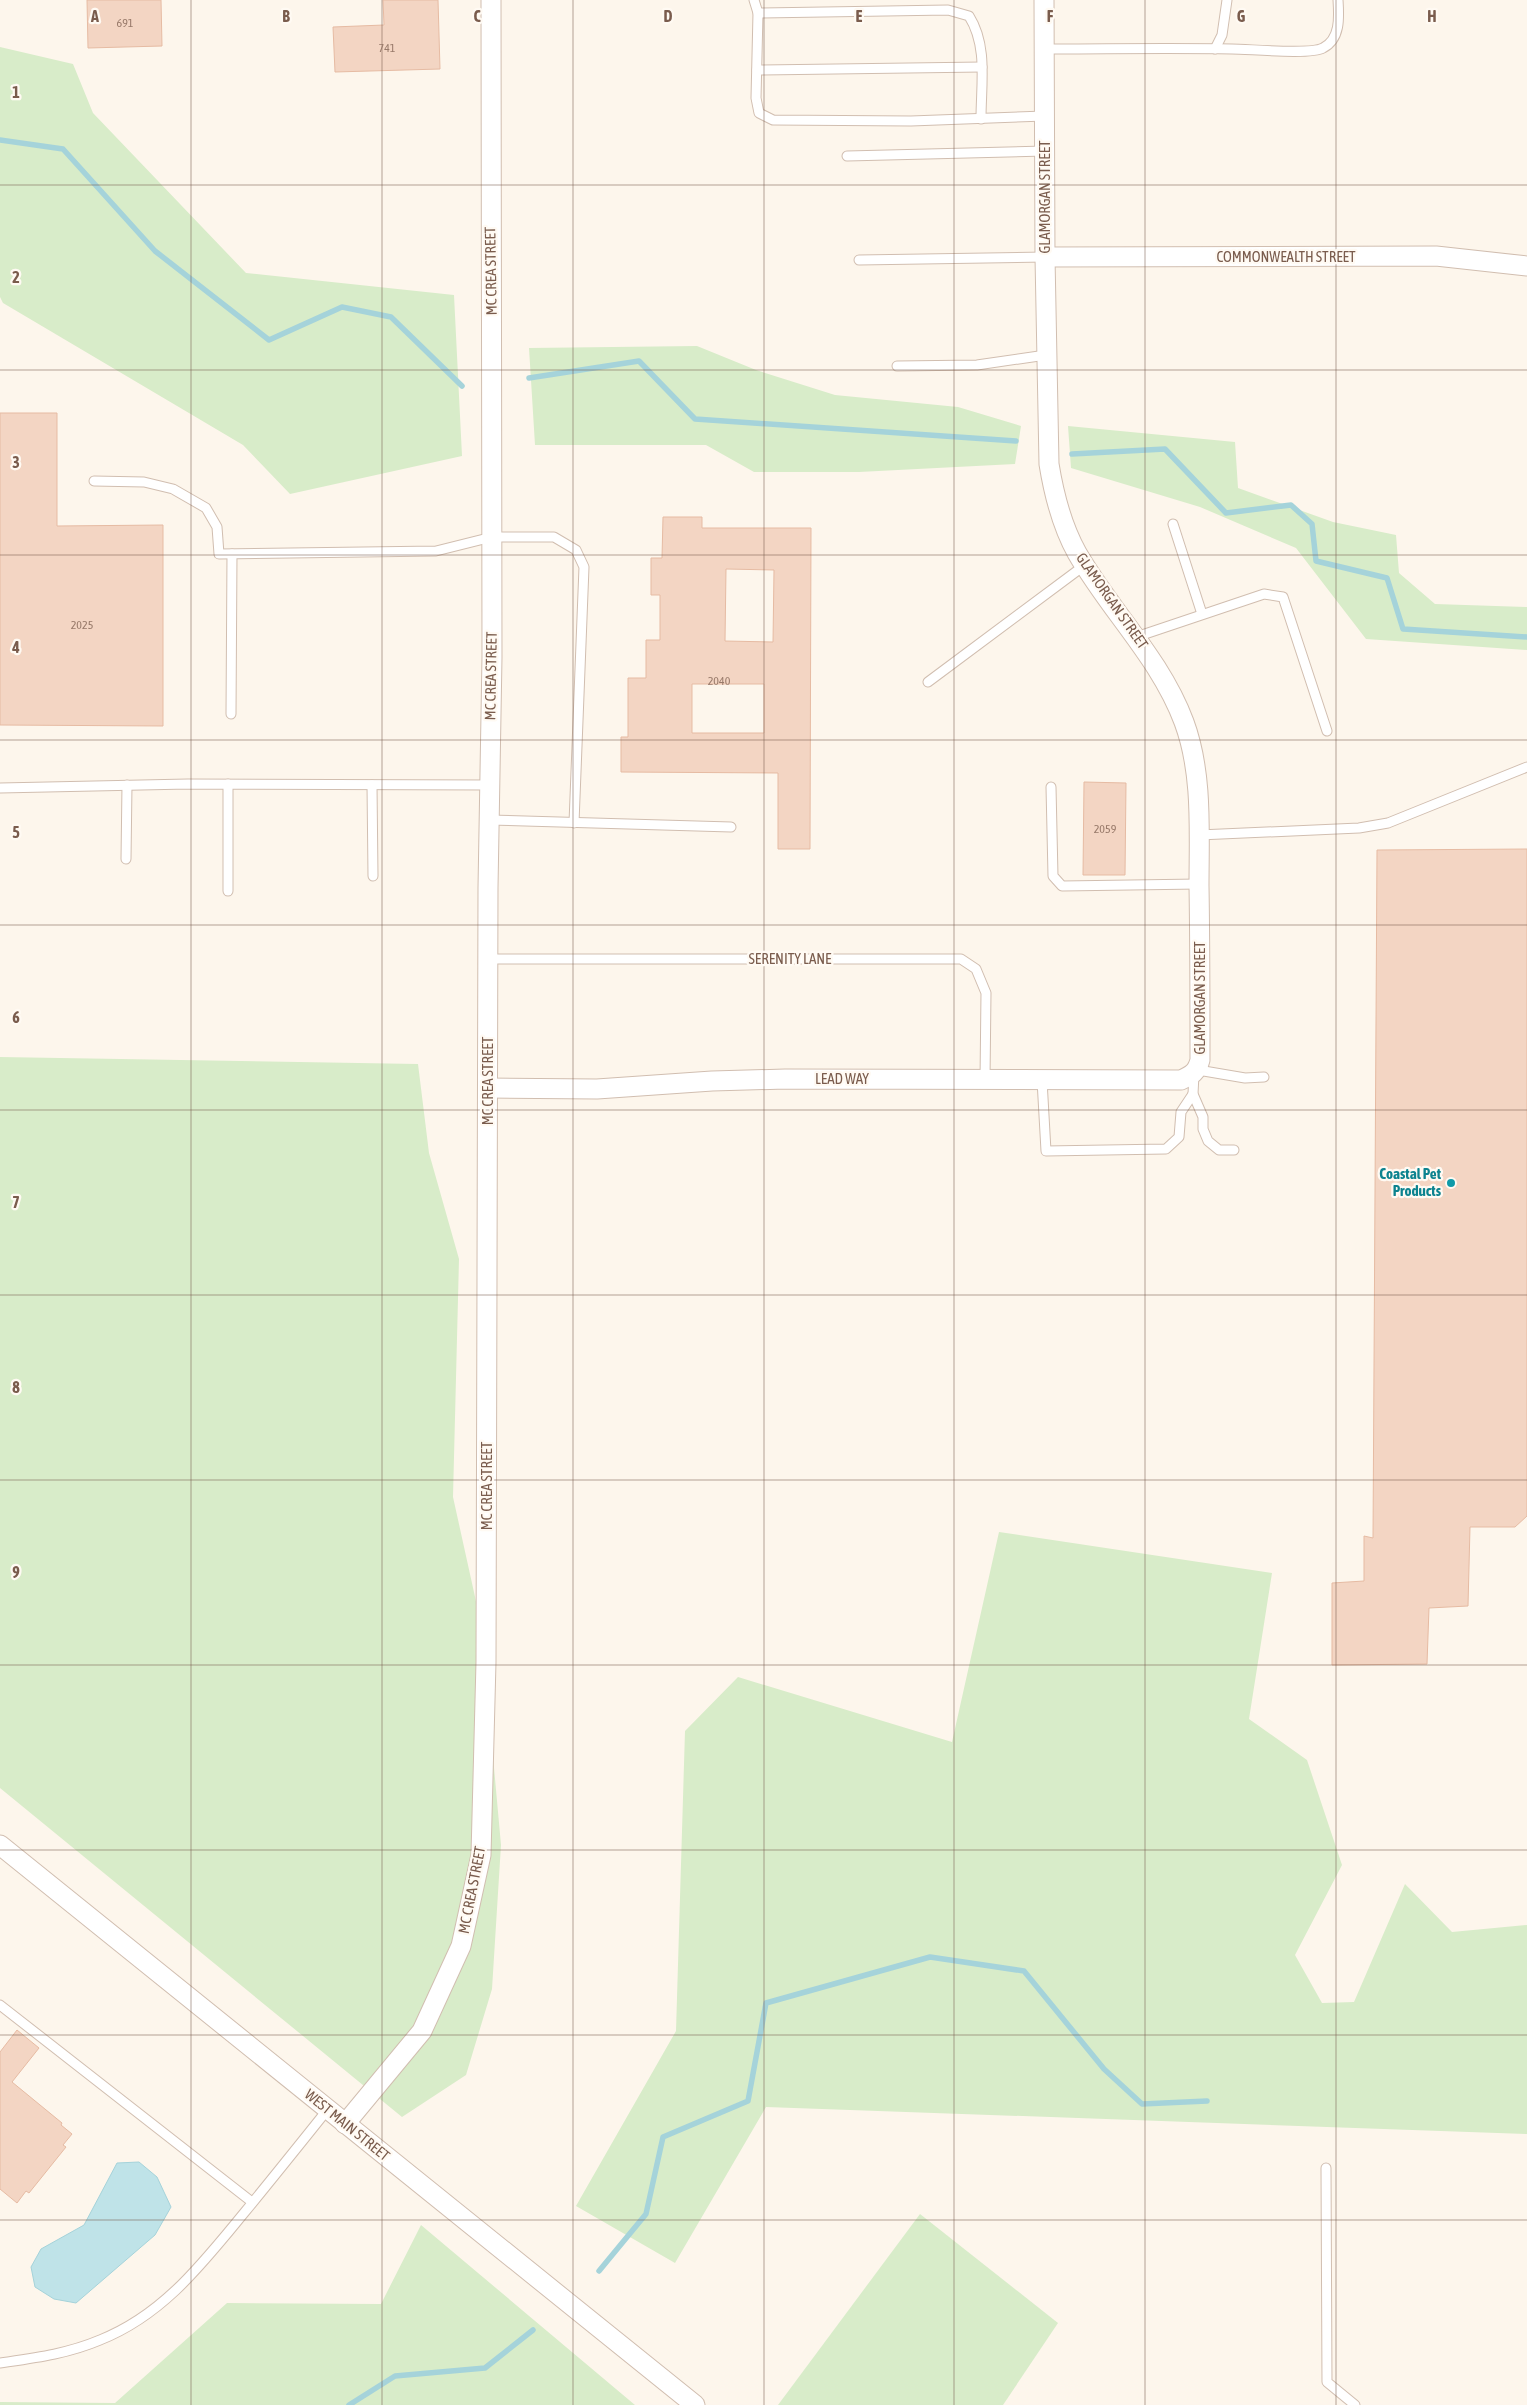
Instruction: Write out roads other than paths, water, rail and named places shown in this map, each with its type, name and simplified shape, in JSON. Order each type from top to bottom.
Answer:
[{"type":"street","name":"MC CREA STREET","points":[[345,2124],[422,2031],[461,1946],[481,1854],[486,1662],[488,959],[492,537],[491,0]]},
{"type":"street","name":"GLAMORGAN STREET","points":[[1044,0],[1046,355],[1048,446],[1054,490],[1063,523],[1085,565],[1163,676],[1185,723],[1196,772],[1199,835],[1200,1060],[1196,1072]]},
{"type":"street","name":"COMMONWEALTH STREET","points":[[1045,257],[1436,256],[1527,266]]},
{"type":"street","name":"LEAD WAY","points":[[488,1088],[597,1089],[712,1081],[785,1079],[1181,1080],[1196,1072]]},
{"type":"street","name":"WEST MAIN STREET","points":[[0,1845],[695,2405]]},
{"type":"lane","points":[[754,0],[758,13],[756,98],[759,112],[773,120],[911,121],[1044,116]]},
{"type":"lane","points":[[1215,49],[1222,35],[1227,0]]},
{"type":"lane","points":[[1044,49],[1287,51],[1323,49],[1335,38],[1339,16],[1338,0]]},
{"type":"lane","points":[[758,13],[948,10],[969,16],[978,30],[982,67],[981,119]]},
{"type":"lane","points":[[756,70],[982,67]]},
{"type":"lane","points":[[847,156],[1045,152]]},
{"type":"lane","points":[[858,260],[1045,257]]},
{"type":"lane","points":[[897,366],[977,365],[1046,355]]},
{"type":"lane","points":[[94,481],[144,482],[173,489],[206,508],[217,527],[219,554],[436,551],[492,537],[554,537],[576,550],[584,567],[574,822]]},
{"type":"lane","points":[[1173,524],[1202,614]]},
{"type":"lane","points":[[231,714],[232,554]]},
{"type":"lane","points":[[928,682],[1085,565]]},
{"type":"lane","points":[[1136,637],[1264,594],[1283,597],[1327,731]]},
{"type":"lane","points":[[1199,835],[1359,828],[1388,822],[1527,767]]},
{"type":"lane","points":[[0,788],[228,784],[490,785]]},
{"type":"lane","points":[[228,784],[228,891]]},
{"type":"lane","points":[[126,859],[127,785]]},
{"type":"lane","points":[[372,785],[373,876]]},
{"type":"lane","points":[[1051,788],[1053,876],[1062,886],[1200,884]]},
{"type":"lane","points":[[489,820],[731,827]]},
{"type":"lane","name":"SERENITY LANE","points":[[488,959],[961,959],[976,970],[986,993],[985,1080]]},
{"type":"lane","points":[[1042,1080],[1046,1151],[1166,1149],[1179,1137],[1181,1112],[1193,1094],[1196,1072],[1245,1078],[1264,1078]]},
{"type":"lane","points":[[1193,1094],[1203,1117],[1203,1129],[1208,1141],[1219,1150],[1234,1150]]},
{"type":"lane","points":[[0,2005],[252,2202]]},
{"type":"lane","points":[[0,2363],[58,2354],[80,2348],[102,2340],[146,2316],[184,2284],[328,2110]]},
{"type":"lane","points":[[1326,2168],[1327,2382],[1355,2405]]},
{"type":"water","points":[[139,2162],[157,2177],[171,2207],[155,2235],[76,2303],[54,2299],[35,2287],[31,2267],[41,2249],[84,2225],[117,2163]]},
{"type":"waterway","points":[[0,140],[63,149],[155,251],[269,340],[342,307],[391,317],[462,386]]},
{"type":"waterway","points":[[529,378],[639,361],[695,419],[1016,441]]},
{"type":"waterway","points":[[1072,454],[1165,449],[1226,513],[1291,505],[1312,524],[1316,561],[1387,578],[1403,629],[1527,637]]},
{"type":"waterway","points":[[599,2271],[646,2214],[663,2137],[748,2101],[766,2003],[930,1957],[1024,1971],[1104,2069],[1142,2104],[1207,2101]]},
{"type":"waterway","points":[[349,2405],[395,2376],[485,2368],[533,2330]]},
{"type":"place","name":"Coastal Pet Products","points":[[1451,1183]]}]
